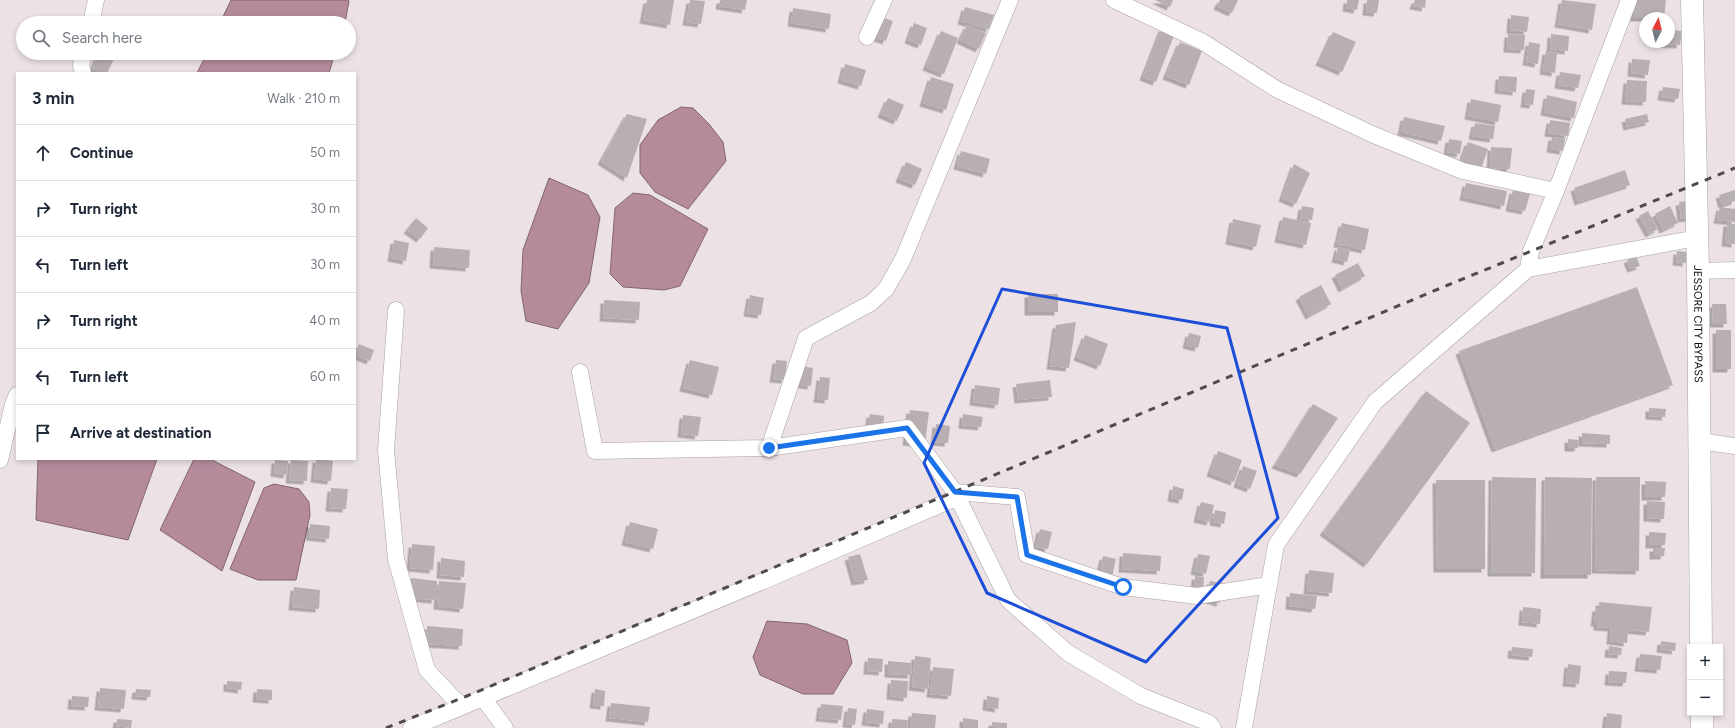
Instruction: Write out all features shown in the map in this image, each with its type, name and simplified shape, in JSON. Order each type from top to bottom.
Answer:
[{"type":"highway","name":"JESSORE CITY BYPASS","points":[[1692,0],[1698,271],[1701,644]]},
{"type":"highway","points":[[1702,716],[1702,728]]},
{"type":"street","points":[[93,16],[96,0]]},
{"type":"street","points":[[867,37],[884,0]]},
{"type":"street","points":[[769,448],[806,338],[871,303],[886,289],[903,259],[1010,0]]},
{"type":"street","points":[[1114,0],[1203,42],[1278,90],[1374,136],[1463,171],[1556,191]]},
{"type":"street","points":[[1528,269],[1531,251],[1556,191],[1629,0]]},
{"type":"street","points":[[82,60],[81,65],[83,72]]},
{"type":"street","points":[[1244,728],[1276,545],[1375,402],[1528,269],[1697,238]]},
{"type":"street","points":[[1698,271],[1735,270]]},
{"type":"street","points":[[396,310],[386,450],[396,559],[427,670],[455,700],[464,706]]},
{"type":"street","points":[[580,372],[595,451],[769,448],[907,428],[957,495],[1008,600],[1068,653],[1141,696],[1209,723],[1213,728]]},
{"type":"street","points":[[0,460],[13,404],[16,397]]},
{"type":"street","points":[[1699,441],[1735,446]]},
{"type":"street","points":[[411,728],[768,579],[957,495],[1017,497],[1027,555],[1123,587],[1197,596],[1269,585]]},
{"type":"street","points":[[483,698],[505,728]]},
{"type":"highlighted area","points":[[1002,289],[1227,328],[1278,518],[1146,662],[987,593],[924,463]]},
{"type":"shaded area","points":[[231,0],[349,1],[346,16],[223,16]]},
{"type":"shaded area","points":[[204,60],[333,60],[329,72],[198,72]]},
{"type":"shaded area","points":[[681,107],[693,108],[709,124],[723,142],[726,161],[688,209],[655,192],[640,173],[640,145],[658,120]]},
{"type":"shaded area","points":[[549,178],[588,195],[600,217],[589,283],[558,329],[526,321],[521,291],[523,250]]},
{"type":"shaded area","points":[[633,193],[650,195],[708,229],[680,286],[664,290],[623,287],[610,274],[615,208]]},
{"type":"shaded area","points":[[38,460],[157,460],[128,540],[36,520]]},
{"type":"shaded area","points":[[194,460],[212,460],[255,482],[222,571],[160,530]]},
{"type":"shaded area","points":[[274,484],[299,489],[309,502],[310,515],[296,580],[258,580],[230,569],[264,488]]},
{"type":"shaded area","points":[[767,621],[807,624],[847,640],[852,663],[833,694],[803,694],[760,675],[753,657]]},
{"type":"building","points":[[647,0],[674,0],[670,25],[643,20]]},
{"type":"building","points":[[690,0],[705,1],[701,24],[686,22]]},
{"type":"building","points":[[720,0],[747,0],[745,10],[719,6]]},
{"type":"building","points":[[1155,0],[1173,0],[1170,7]]},
{"type":"building","points":[[1220,0],[1238,0],[1232,13],[1217,6]]},
{"type":"building","points":[[1347,0],[1359,0],[1357,10],[1346,8]]},
{"type":"building","points":[[1367,0],[1379,0],[1377,13],[1366,12]]},
{"type":"building","points":[[1415,0],[1426,0],[1425,8],[1413,6]]},
{"type":"building","points":[[1562,0],[1596,4],[1592,30],[1558,24]]},
{"type":"building","points":[[1635,0],[1666,0],[1665,12],[1639,12],[1639,18],[1634,18]]},
{"type":"building","points":[[965,7],[994,15],[989,29],[961,21]]},
{"type":"building","points":[[793,8],[831,14],[829,29],[791,23]]},
{"type":"building","points":[[1511,15],[1529,17],[1527,32],[1510,30]]},
{"type":"building","points":[[879,16],[893,21],[886,41],[872,36]]},
{"type":"building","points":[[914,23],[927,28],[921,45],[908,40]]},
{"type":"building","points":[[967,25],[986,33],[979,49],[960,40]]},
{"type":"building","points":[[1162,28],[1175,33],[1156,82],[1143,77]]},
{"type":"building","points":[[1675,30],[1682,31],[1680,45],[1675,45]]},
{"type":"building","points":[[941,31],[958,38],[944,74],[926,67]]},
{"type":"building","points":[[1333,32],[1356,42],[1342,72],[1319,62]]},
{"type":"building","points":[[1508,34],[1525,35],[1524,50],[1507,49]]},
{"type":"building","points":[[1551,34],[1569,36],[1568,51],[1550,49]]},
{"type":"building","points":[[1180,42],[1202,51],[1189,85],[1166,76]]},
{"type":"building","points":[[1529,42],[1540,44],[1538,64],[1526,62]]},
{"type":"building","points":[[1546,51],[1557,53],[1555,73],[1543,71]]},
{"type":"building","points":[[1632,59],[1650,60],[1648,75],[1631,73]]},
{"type":"building","points":[[96,60],[114,60],[108,72],[100,72],[92,68]]},
{"type":"building","points":[[845,64],[866,70],[861,86],[841,80]]},
{"type":"building","points":[[1560,72],[1581,75],[1578,88],[1558,85]]},
{"type":"building","points":[[1499,76],[1517,77],[1516,92],[1498,90]]},
{"type":"building","points":[[931,77],[954,84],[946,110],[923,103]]},
{"type":"building","points":[[1627,80],[1647,81],[1646,102],[1625,101]]},
{"type":"building","points":[[1663,87],[1680,89],[1678,99],[1661,97]]},
{"type":"building","points":[[1526,89],[1535,90],[1533,105],[1524,104]]},
{"type":"building","points":[[1547,95],[1577,102],[1574,118],[1544,112]]},
{"type":"building","points":[[888,98],[904,105],[897,121],[881,114]]},
{"type":"building","points":[[1471,99],[1501,105],[1498,122],[1468,116]]},
{"type":"building","points":[[627,114],[647,119],[627,178],[601,161]]},
{"type":"building","points":[[1647,114],[1649,122],[1627,127],[1625,119]]},
{"type":"building","points":[[1404,117],[1445,126],[1441,141],[1401,132]]},
{"type":"building","points":[[1550,120],[1570,123],[1568,136],[1548,133]]},
{"type":"building","points":[[1475,123],[1495,126],[1493,139],[1472,136]]},
{"type":"building","points":[[1552,137],[1565,139],[1563,151],[1550,149]]},
{"type":"building","points":[[1449,139],[1462,141],[1460,154],[1447,152]]},
{"type":"building","points":[[1468,142],[1488,149],[1481,169],[1461,162]]},
{"type":"building","points":[[1491,147],[1512,148],[1510,169],[1490,168]]},
{"type":"building","points":[[961,151],[990,159],[986,174],[957,166]]},
{"type":"building","points":[[906,162],[922,169],[915,185],[899,179]]},
{"type":"building","points":[[1294,164],[1310,173],[1296,204],[1282,198]]},
{"type":"building","points":[[1625,170],[1630,185],[1578,202],[1574,188]]},
{"type":"building","points":[[1466,183],[1507,191],[1504,206],[1463,197]]},
{"type":"building","points":[[1513,190],[1530,194],[1525,211],[1509,208]]},
{"type":"building","points":[[1735,190],[1735,201],[1722,205],[1719,195]]},
{"type":"building","points":[[1688,201],[1690,218],[1681,219],[1679,202]]},
{"type":"building","points":[[1302,206],[1314,208],[1312,220],[1300,218]]},
{"type":"building","points":[[1670,206],[1678,223],[1663,230],[1655,214]]},
{"type":"building","points":[[1720,207],[1735,209],[1735,222],[1717,220]]},
{"type":"building","points":[[1648,211],[1658,229],[1649,234],[1639,216]]},
{"type":"building","points":[[1283,217],[1311,223],[1306,245],[1278,239]]},
{"type":"building","points":[[416,218],[428,228],[420,239],[407,230]]},
{"type":"building","points":[[1233,219],[1261,225],[1256,247],[1229,241]]},
{"type":"building","points":[[1342,223],[1369,229],[1365,250],[1337,244]]},
{"type":"building","points":[[1727,223],[1735,224],[1735,244],[1725,243]]},
{"type":"building","points":[[394,240],[409,243],[406,261],[391,258]]},
{"type":"building","points":[[434,247],[470,250],[469,268],[433,265]]},
{"type":"building","points":[[1338,247],[1350,250],[1347,262],[1335,259]]},
{"type":"building","points":[[1677,251],[1687,252],[1686,263],[1676,262]]},
{"type":"building","points":[[1636,256],[1640,266],[1631,269],[1627,260]]},
{"type":"building","points":[[1358,263],[1365,276],[1342,289],[1335,275]]},
{"type":"building","points":[[1321,285],[1331,304],[1309,316],[1299,297]]},
{"type":"building","points":[[1637,287],[1673,385],[1495,449],[1459,351]]},
{"type":"building","points":[[1028,294],[1058,294],[1058,312],[1028,312]]},
{"type":"building","points":[[750,295],[764,298],[761,315],[747,313]]},
{"type":"building","points":[[604,300],[640,302],[639,320],[603,318]]},
{"type":"building","points":[[1712,304],[1726,304],[1727,324],[1713,324]]},
{"type":"building","points":[[1076,322],[1069,368],[1050,366],[1056,325]]},
{"type":"building","points":[[1716,330],[1731,330],[1731,369],[1716,369]]},
{"type":"building","points":[[1189,333],[1201,336],[1198,348],[1186,345]]},
{"type":"building","points":[[1085,335],[1108,344],[1100,366],[1077,357]]},
{"type":"building","points":[[359,344],[374,350],[370,361],[356,355]]},
{"type":"building","points":[[690,360],[719,367],[712,395],[683,388]]},
{"type":"building","points":[[776,360],[787,361],[785,380],[773,379]]},
{"type":"building","points":[[796,365],[813,368],[811,386],[794,384]]},
{"type":"building","points":[[820,377],[830,378],[828,400],[817,399]]},
{"type":"building","points":[[1050,380],[1052,397],[1018,400],[1016,384]]},
{"type":"building","points":[[975,385],[1000,388],[998,405],[973,402]]},
{"type":"building","points":[[1426,391],[1470,423],[1367,564],[1323,532]]},
{"type":"building","points":[[1313,404],[1338,418],[1300,474],[1275,465]]},
{"type":"building","points":[[1649,408],[1666,409],[1665,417],[1649,416]]},
{"type":"building","points":[[910,410],[929,412],[925,444],[906,442]]},
{"type":"building","points":[[870,414],[884,416],[883,431],[868,429]]},
{"type":"building","points":[[963,414],[983,417],[981,427],[962,425]]},
{"type":"building","points":[[683,415],[701,417],[698,436],[681,434]]},
{"type":"building","points":[[936,424],[950,426],[948,443],[934,442]]},
{"type":"building","points":[[1582,433],[1610,435],[1610,444],[1582,443]]},
{"type":"building","points":[[1568,439],[1579,440],[1578,448],[1568,448]]},
{"type":"building","points":[[1218,451],[1242,460],[1234,482],[1210,473]]},
{"type":"building","points":[[275,460],[288,461],[287,475],[274,473]]},
{"type":"building","points":[[291,460],[308,461],[307,481],[289,480]]},
{"type":"building","points":[[316,460],[333,461],[331,481],[314,479]]},
{"type":"building","points":[[1243,466],[1257,471],[1250,489],[1237,484]]},
{"type":"building","points":[[1492,477],[1536,478],[1535,573],[1491,573]]},
{"type":"building","points":[[1545,477],[1592,478],[1591,575],[1544,575]]},
{"type":"building","points":[[1596,477],[1640,477],[1639,571],[1595,570]]},
{"type":"building","points":[[1436,480],[1485,480],[1485,569],[1437,569]]},
{"type":"building","points":[[1645,481],[1666,482],[1665,497],[1645,497]]},
{"type":"building","points":[[1173,486],[1184,489],[1182,500],[1171,498]]},
{"type":"building","points":[[331,488],[348,489],[346,509],[329,508]]},
{"type":"building","points":[[1647,501],[1665,502],[1664,519],[1647,518]]},
{"type":"building","points":[[1201,502],[1214,505],[1210,522],[1197,519]]},
{"type":"building","points":[[1215,510],[1226,512],[1224,524],[1213,522]]},
{"type":"building","points":[[630,522],[658,529],[653,549],[625,542]]},
{"type":"building","points":[[310,524],[330,526],[329,539],[309,537]]},
{"type":"building","points":[[1040,529],[1052,532],[1048,549],[1036,547]]},
{"type":"building","points":[[1649,532],[1666,533],[1665,545],[1649,545]]},
{"type":"building","points":[[412,544],[435,546],[433,570],[410,568]]},
{"type":"building","points":[[1653,548],[1665,548],[1664,556],[1653,556]]},
{"type":"building","points":[[1123,553],[1161,556],[1160,571],[1122,569]]},
{"type":"building","points":[[860,554],[868,580],[855,582],[848,557]]},
{"type":"building","points":[[1198,554],[1210,556],[1206,574],[1194,571]]},
{"type":"building","points":[[1103,556],[1116,559],[1112,577],[1099,574]]},
{"type":"building","points":[[441,558],[465,561],[464,577],[440,575]]},
{"type":"building","points":[[1309,570],[1334,573],[1332,593],[1307,591]]},
{"type":"building","points":[[1195,576],[1204,577],[1203,592],[1194,591]]},
{"type":"building","points":[[411,578],[437,581],[435,600],[409,598]]},
{"type":"building","points":[[439,581],[466,583],[463,609],[437,606]]},
{"type":"building","points":[[1210,581],[1224,584],[1220,603],[1206,599]]},
{"type":"building","points":[[294,587],[320,590],[319,609],[292,607]]},
{"type":"building","points":[[1290,593],[1317,596],[1315,609],[1289,606]]},
{"type":"building","points":[[1599,602],[1652,607],[1649,632],[1628,630],[1627,643],[1610,641],[1611,628],[1597,627],[1597,623],[1594,623],[1596,608],[1599,608]]},
{"type":"building","points":[[1523,607],[1541,609],[1540,624],[1522,622]]},
{"type":"building","points":[[427,626],[463,629],[462,646],[426,644]]},
{"type":"building","points":[[1661,641],[1676,643],[1675,651],[1660,649]]},
{"type":"building","points":[[1609,646],[1622,648],[1621,655],[1608,654]]},
{"type":"building","points":[[1512,647],[1533,649],[1532,657],[1511,655]]},
{"type":"building","points":[[1640,654],[1662,656],[1660,670],[1638,668]]},
{"type":"building","points":[[915,656],[931,658],[928,689],[912,687]]},
{"type":"building","points":[[868,658],[883,659],[882,672],[867,671]]},
{"type":"building","points":[[888,661],[912,663],[911,675],[888,674]]},
{"type":"building","points":[[1568,664],[1581,666],[1579,684],[1566,683]]},
{"type":"building","points":[[933,667],[954,669],[951,696],[930,694]]},
{"type":"building","points":[[1609,671],[1627,672],[1626,683],[1608,682]]},
{"type":"building","points":[[891,680],[908,681],[907,698],[890,696]]},
{"type":"building","points":[[227,681],[242,682],[241,690],[227,688]]},
{"type":"building","points":[[100,688],[126,690],[124,709],[98,707]]},
{"type":"building","points":[[136,689],[151,690],[150,697],[135,696]]},
{"type":"building","points":[[257,689],[272,690],[272,700],[256,699]]},
{"type":"building","points":[[595,689],[605,691],[604,706],[593,705]]},
{"type":"building","points":[[72,696],[89,697],[88,707],[71,706]]},
{"type":"building","points":[[987,696],[999,698],[998,709],[986,707]]},
{"type":"building","points":[[611,703],[650,707],[648,722],[609,718]]},
{"type":"building","points":[[821,704],[843,706],[841,720],[819,718]]},
{"type":"building","points":[[848,708],[857,709],[855,725],[846,724]]},
{"type":"building","points":[[867,709],[884,711],[883,724],[865,722]]},
{"type":"building","points":[[912,713],[936,715],[935,728],[910,728]]},
{"type":"building","points":[[1607,713],[1622,715],[1621,728],[1605,728]]},
{"type":"building","points":[[963,718],[978,720],[978,728],[963,728]]},
{"type":"building","points":[[117,719],[132,720],[131,728],[116,726]]},
{"type":"building","points":[[892,719],[908,720],[907,728],[891,728]]},
{"type":"building","points":[[992,722],[1007,723],[1007,728],[992,728]]},
{"type":"railway","points":[[386,728],[467,696],[1448,285],[1735,168]]},
{"type":"route","points":[[769,448],[907,428],[955,492],[1017,497],[1027,555],[1123,587]]}]
